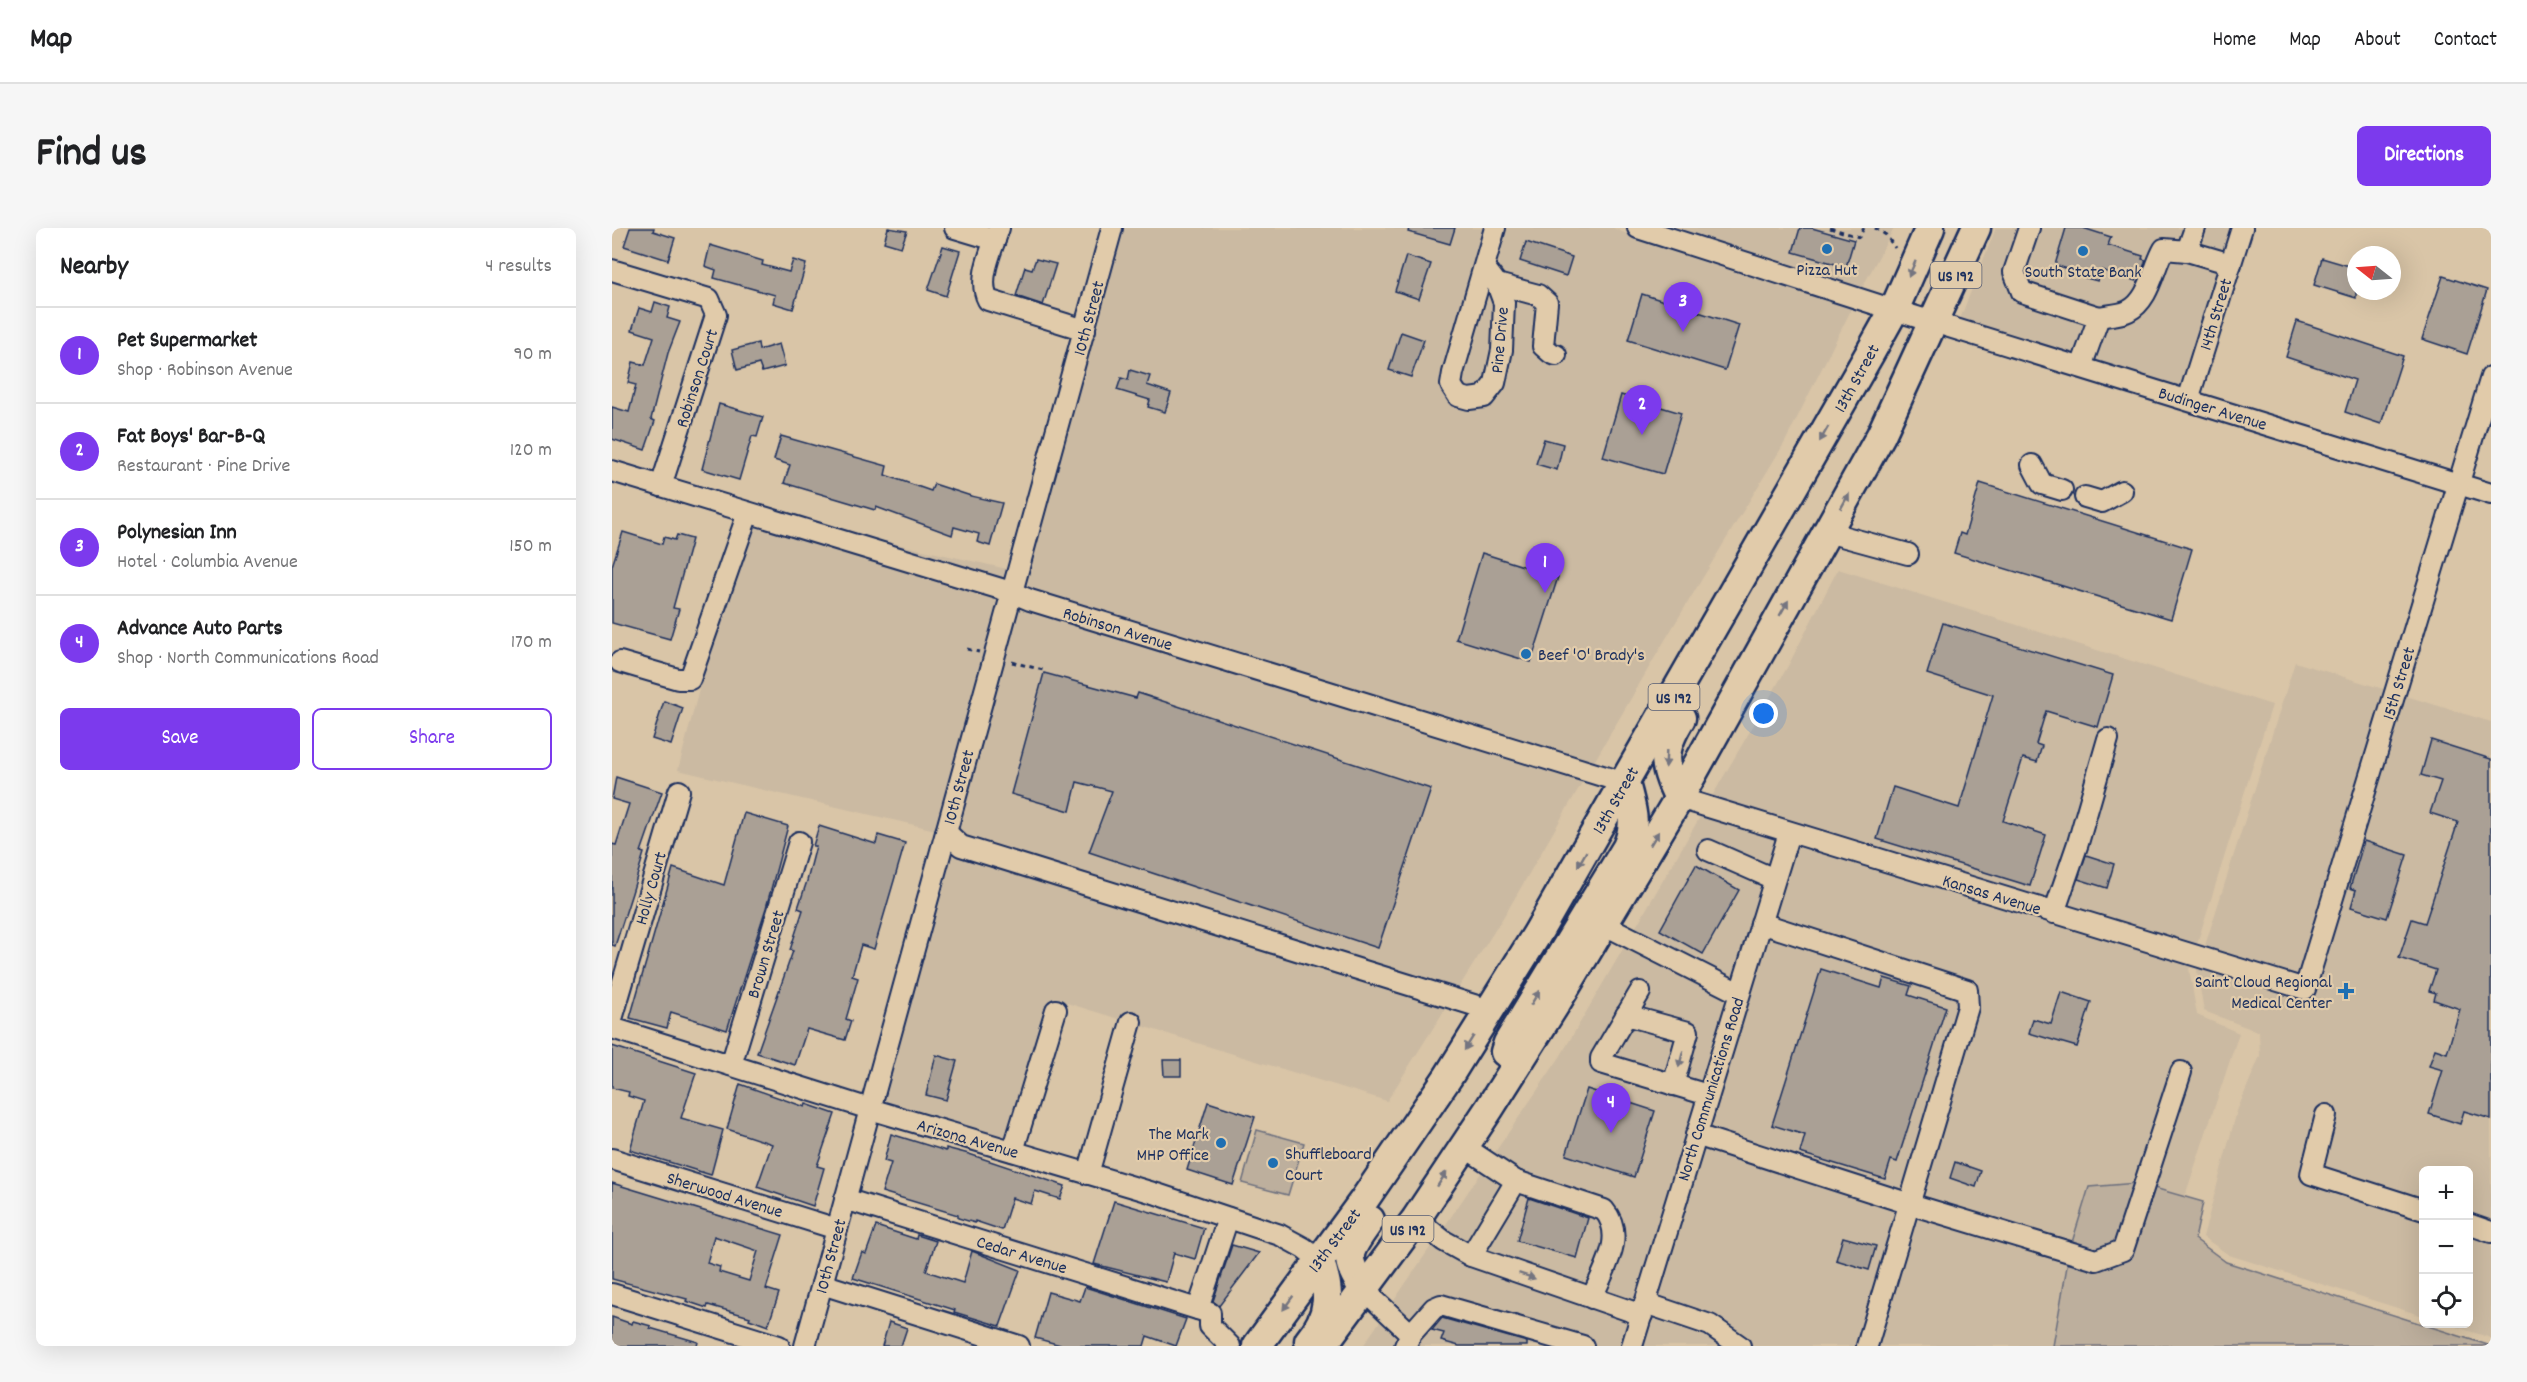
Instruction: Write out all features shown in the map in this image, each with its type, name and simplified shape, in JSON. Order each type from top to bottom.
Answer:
[{"type":"highway","name":"13th Street","points":[[1257,1346],[1364,1200],[1446,1080],[1537,934],[1894,310],[1930,228]]},
{"type":"highway","name":"US 192","points":[[1322,1346],[1416,1219],[1489,1109],[1556,1003],[1679,798],[1734,695],[1881,435],[1976,228]]},
{"type":"highway","points":[[1679,798],[1667,774],[1665,759],[1668,742],[1731,631],[1721,615]]},
{"type":"highway","points":[[1489,1109],[1508,1042],[1621,856],[1633,832],[1634,819],[1625,783]]},
{"type":"highway","points":[[1364,1290],[1350,1267],[1349,1253],[1445,1112],[1446,1080]]},
{"type":"highway","points":[[1305,1346],[1317,1332],[1329,1302],[1327,1280],[1319,1260]]},
{"type":"street","points":[[956,228],[997,234],[983,281],[983,291],[988,300],[1085,330]]},
{"type":"street","name":"10th Street","points":[[805,1346],[1112,228]]},
{"type":"street","name":"Pine Drive","points":[[1484,267],[1497,284],[1504,303],[1502,350],[1495,383],[1484,397],[1469,399],[1458,396],[1451,385],[1453,373],[1495,228]]},
{"type":"street","points":[[2030,228],[2014,272],[2022,292],[2099,317],[2128,311],[2145,296],[2155,265],[2164,249],[2187,251],[2231,264]]},
{"type":"street","name":"14th Street","points":[[2188,400],[2242,228]]},
{"type":"street","points":[[2187,251],[2190,229]]},
{"type":"street","name":"Budinger Avenue","points":[[1648,230],[1894,310],[2491,494]]},
{"type":"street","name":"Robinson Court","points":[[612,270],[709,299],[716,315],[661,486]]},
{"type":"street","points":[[1497,284],[1538,295],[1547,303],[1542,346],[1551,354],[1556,355]]},
{"type":"street","points":[[2081,367],[2099,317]]},
{"type":"street","name":"15th Street","points":[[2305,989],[2491,377]]},
{"type":"street","points":[[2032,465],[2042,484],[2062,490]]},
{"type":"street","name":"Robinson Avenue","points":[[612,471],[1011,592],[1030,600],[1625,783]]},
{"type":"street","points":[[2085,497],[2102,502],[2122,491]]},
{"type":"street","points":[[620,662],[678,679],[690,679],[748,513]]},
{"type":"street","points":[[1827,532],[1908,554]]},
{"type":"street","points":[[2054,913],[2078,843],[2108,739]]},
{"type":"street","name":"Holly Court","points":[[612,1018],[679,791]]},
{"type":"street","name":"Kansas Avenue","points":[[1679,798],[2305,989]]},
{"type":"street","points":[[946,832],[962,846],[1490,1010]]},
{"type":"street","name":"North Communications Road","points":[[1632,1346],[1789,833]]},
{"type":"street","name":"Brown Street","points":[[730,1065],[799,842]]},
{"type":"street","points":[[1708,850],[1774,879]]},
{"type":"street","points":[[1761,923],[1967,990],[1968,1007],[1867,1346]]},
{"type":"street","points":[[1603,924],[1739,993]]},
{"type":"street","points":[[1640,992],[1601,1058],[1601,1063],[1708,1095]]},
{"type":"street","points":[[1013,1151],[1056,1010]]},
{"type":"street","points":[[1626,1015],[1688,1032],[1673,1085]]},
{"type":"street","points":[[1088,1174],[1131,1022]]},
{"type":"street","name":"Arizona Avenue","points":[[612,1028],[870,1109],[1157,1194],[1280,1235],[1304,1248],[1319,1260]]},
{"type":"street","points":[[1696,1135],[1910,1204],[2096,1260],[2123,1250],[2181,1072]]},
{"type":"street","points":[[2326,1114],[2311,1174],[2419,1208]]},
{"type":"street","points":[[1463,1146],[1516,1181],[1604,1210],[1612,1219],[1615,1234],[1612,1249],[1592,1298]]},
{"type":"street","name":"Sherwood Avenue","points":[[612,1160],[837,1229]]},
{"type":"street","points":[[1472,1256],[1516,1181]]},
{"type":"street","name":"Cedar Avenue","points":[[845,1199],[1198,1309]]},
{"type":"street","points":[[1228,1218],[1198,1309],[1210,1313],[1210,1326],[1230,1346]]},
{"type":"street","points":[[1416,1219],[1444,1241],[1472,1256],[1592,1298],[1710,1325],[1740,1346]]},
{"type":"street","points":[[2473,1225],[2491,1232]]},
{"type":"street","points":[[822,1284],[1019,1346]]},
{"type":"street","points":[[1364,1290],[1408,1340],[1434,1308],[1441,1305],[1541,1340],[1583,1346]]},
{"type":"street","points":[[612,1294],[779,1346]]},
{"type":"path","points":[[1830,228],[1859,237],[1864,228]]},
{"type":"path","points":[[1846,233],[1848,228]]},
{"type":"path","points":[[1875,228],[1893,242],[1896,250]]},
{"type":"shaded area","points":[[1123,228],[1613,228],[1639,239],[1853,306],[1785,442],[1665,640],[1509,908],[1387,1101],[1057,1000],[1009,1148],[882,1105]]},
{"type":"shaded area","points":[[1665,228],[1894,228],[1861,290]]},
{"type":"shaded area","points":[[1996,228],[2231,228],[2181,389],[1960,319]]},
{"type":"shaded area","points":[[746,510],[1007,569],[936,830],[678,770]]},
{"type":"shaded area","points":[[1838,569],[2272,705],[2189,969],[2197,1015],[2239,1033],[2185,1196],[2137,1183],[2070,1249],[2053,1346],[1363,1346],[1560,1057],[1788,666]]},
{"type":"shaded area","name":"Saint Cloud Regional Medical Center","points":[[2295,662],[2491,722],[2491,1338],[2460,1328],[2473,1328],[2473,1166],[2419,1166],[2419,1315],[2229,1255],[2203,1237],[2237,1111],[2260,1056],[2259,1032],[2204,1011],[2197,971]]},
{"type":"shaded area","name":"Shuffleboard Court","points":[[1257,1130],[1304,1143],[1288,1195],[1242,1183]]},
{"type":"shaded area","points":[[2137,1183],[2203,1202],[2195,1239],[2226,1262],[2419,1323],[2419,1328],[2434,1328],[2491,1346],[2053,1346],[2070,1249],[2089,1187]]},
{"type":"building","points":[[630,228],[654,228],[653,231],[675,238],[668,260],[624,246]]},
{"type":"building","points":[[888,228],[907,231],[901,247],[884,242]]},
{"type":"building","points":[[1409,228],[1455,228],[1450,244],[1408,232]]},
{"type":"building","points":[[1800,228],[1812,228],[1854,240],[1846,267],[1793,252]]},
{"type":"building","points":[[2066,228],[2083,228],[2111,237],[2108,245],[2143,256],[2142,259],[2146,260],[2139,278],[2136,281],[2101,270],[2098,281],[2082,277],[2083,274],[2055,265]]},
{"type":"building","points":[[1526,242],[1572,257],[1566,276],[1520,261]]},
{"type":"building","points":[[710,245],[763,261],[762,265],[789,272],[793,260],[806,264],[793,309],[773,303],[775,295],[714,278],[716,270],[705,266]]},
{"type":"building","points":[[943,246],[960,251],[946,296],[928,290]]},
{"type":"building","points":[[1406,256],[1431,264],[1419,299],[1395,291]]},
{"type":"building","points":[[2322,258],[2347,265],[2347,295],[2314,285]]},
{"type":"building","points":[[1036,259],[1056,264],[1043,305],[1016,296],[1025,267],[1032,269]]},
{"type":"building","points":[[2443,276],[2487,290],[2467,354],[2422,339]]},
{"type":"building","points":[[1642,294],[1739,325],[1725,370],[1628,340]]},
{"type":"building","points":[[655,302],[670,307],[667,318],[680,322],[668,353],[651,419],[655,421],[645,450],[612,439],[612,407],[629,412],[636,385],[628,383],[633,362],[645,365],[654,337],[632,330],[639,308],[652,312]]},
{"type":"building","points":[[2297,321],[2403,356],[2381,424],[2345,412],[2355,380],[2286,357]]},
{"type":"building","points":[[1401,332],[1424,340],[1411,377],[1389,370]]},
{"type":"building","points":[[758,343],[759,350],[779,344],[785,366],[762,372],[759,364],[737,370],[732,350]]},
{"type":"building","points":[[1130,370],[1150,376],[1147,385],[1171,393],[1165,412],[1148,407],[1150,400],[1117,390],[1121,378],[1128,380]]},
{"type":"building","points":[[1621,395],[1681,413],[1663,474],[1603,457]]},
{"type":"building","points":[[719,404],[763,417],[757,437],[752,436],[739,480],[702,469]]},
{"type":"building","points":[[781,436],[887,466],[885,475],[931,491],[934,484],[1002,503],[990,546],[977,542],[979,534],[954,527],[952,535],[876,507],[875,510],[784,483],[790,465],[774,460]]},
{"type":"building","points":[[1544,439],[1563,444],[1557,470],[1536,464]]},
{"type":"building","points":[[1980,483],[2192,549],[2171,619],[1954,553],[1960,533],[1965,535]]},
{"type":"building","points":[[623,532],[662,544],[664,537],[675,540],[677,535],[692,539],[673,608],[679,609],[670,639],[612,623],[612,566]]},
{"type":"building","points":[[1482,553],[1558,577],[1531,662],[1456,639]]},
{"type":"building","points":[[1943,623],[2113,675],[2098,727],[2046,711],[2036,744],[2042,746],[2037,762],[2023,758],[2003,821],[2046,835],[2030,886],[1877,839],[1893,787],[1959,808],[1993,695],[1927,674]]},
{"type":"building","points":[[1044,673],[1136,698],[1138,693],[1431,789],[1378,948],[1089,852],[1112,791],[1077,782],[1070,811],[1011,794]]},
{"type":"building","points":[[664,701],[683,708],[671,745],[652,739]]},
{"type":"building","points":[[2431,740],[2491,759],[2491,1119],[2464,1111],[2460,1124],[2429,1114],[2443,1070],[2429,1066],[2435,1049],[2447,1053],[2460,1009],[2434,1000],[2436,993],[2429,991],[2436,970],[2399,958],[2412,919],[2425,923],[2458,822],[2430,813],[2441,781],[2421,775]]},
{"type":"building","points":[[616,777],[662,792],[641,852],[644,853],[615,946],[612,945],[612,844],[616,845],[629,804],[612,799]]},
{"type":"building","points":[[744,813],[788,826],[766,908],[727,1030],[671,1012],[667,1028],[630,1018],[673,868],[724,885]]},
{"type":"building","points":[[819,826],[876,844],[878,835],[905,843],[874,949],[861,945],[852,976],[858,978],[846,1019],[851,1021],[845,1040],[807,1029],[795,1065],[757,1053],[793,951],[790,950],[803,910],[798,908],[816,846],[813,846]]},
{"type":"building","points":[[2364,841],[2407,855],[2387,918],[2351,907],[2356,890],[2350,888]]},
{"type":"building","points":[[2086,855],[2114,864],[2107,888],[2078,879]]},
{"type":"building","points":[[1696,865],[1739,890],[1703,954],[1660,930]]},
{"type":"building","points":[[1821,969],[1881,988],[1884,978],[1911,986],[1908,995],[1946,1007],[1897,1162],[1891,1160],[1885,1179],[1800,1153],[1805,1135],[1772,1125]]},
{"type":"building","points":[[2061,992],[2091,1002],[2077,1047],[2029,1033],[2033,1019],[2051,1024]]},
{"type":"building","points":[[612,1046],[696,1073],[681,1118],[723,1130],[711,1175],[630,1150],[644,1101],[628,1096],[629,1092],[612,1088]]},
{"type":"building","points":[[936,1055],[957,1061],[946,1100],[926,1095]]},
{"type":"building","points":[[1163,1060],[1181,1060],[1181,1076],[1164,1076]]},
{"type":"building","points":[[740,1084],[805,1107],[806,1104],[835,1114],[817,1166],[824,1168],[813,1206],[757,1187],[772,1144],[727,1129]]},
{"type":"building","points":[[1587,1089],[1655,1111],[1634,1177],[1566,1155]]},
{"type":"building","name":"The Mark MHP Office","points":[[1208,1102],[1255,1117],[1233,1185],[1187,1170]]},
{"type":"building","points":[[891,1134],[946,1151],[946,1148],[969,1154],[1065,1186],[1060,1199],[1035,1191],[1031,1204],[1012,1198],[1002,1230],[958,1218],[958,1215],[882,1192],[891,1163],[884,1161]]},
{"type":"building","points":[[1955,1162],[1981,1171],[1976,1187],[1950,1178]]},
{"type":"building","points":[[612,1183],[783,1235],[766,1289],[779,1293],[768,1326],[749,1319],[750,1317],[708,1305],[707,1308],[686,1301],[687,1299],[612,1279]],"holes":[[[714,1236],[758,1251],[749,1281],[719,1272],[720,1267],[707,1263]]]},
{"type":"building","points":[[1529,1198],[1588,1218],[1577,1258],[1517,1241]]},
{"type":"building","points":[[1114,1201],[1204,1228],[1195,1259],[1174,1253],[1166,1282],[1094,1264]]},
{"type":"building","points":[[876,1226],[916,1239],[917,1235],[936,1241],[926,1271],[963,1283],[972,1251],[1020,1270],[1000,1326],[853,1278],[862,1252],[866,1254]]},
{"type":"building","points":[[1843,1237],[1876,1246],[1869,1270],[1836,1260]]},
{"type":"building","points":[[1232,1245],[1259,1253],[1219,1306],[1213,1301]]},
{"type":"building","points":[[1085,1287],[1186,1319],[1176,1346],[1147,1336],[1144,1346],[1064,1346],[1035,1338],[1048,1292],[1080,1301]]},
{"type":"building","points":[[612,1317],[632,1324],[633,1321],[651,1326],[650,1328],[698,1342],[697,1346],[612,1346]]},
{"type":"building","points":[[1442,1318],[1527,1342],[1527,1346],[1459,1346],[1441,1341],[1444,1333],[1432,1330]]},
{"type":"building","points":[[889,1322],[907,1328],[901,1346],[882,1346]]},
{"type":"place","name":"Pizza Hut","points":[[1827,249]]},
{"type":"place","name":"South State Bank","points":[[2083,251]]},
{"type":"place","name":"Polynesian Inn","points":[[1683,332]]},
{"type":"place","name":"Fat Boys' Bar-B-Q","points":[[1642,435]]},
{"type":"place","name":"Pet Supermarket","points":[[1545,593]]},
{"type":"place","name":"Beef 'O' Brady's","points":[[1526,654]]},
{"type":"place","name":"Saint Cloud Regional Medical Center","points":[[2346,991]]},
{"type":"place","name":"Advance Auto Parts","points":[[1611,1133]]},
{"type":"place","name":"The Mark MHP Office","points":[[1221,1143]]},
{"type":"place","name":"Shuffleboard Court","points":[[1273,1163]]}]
